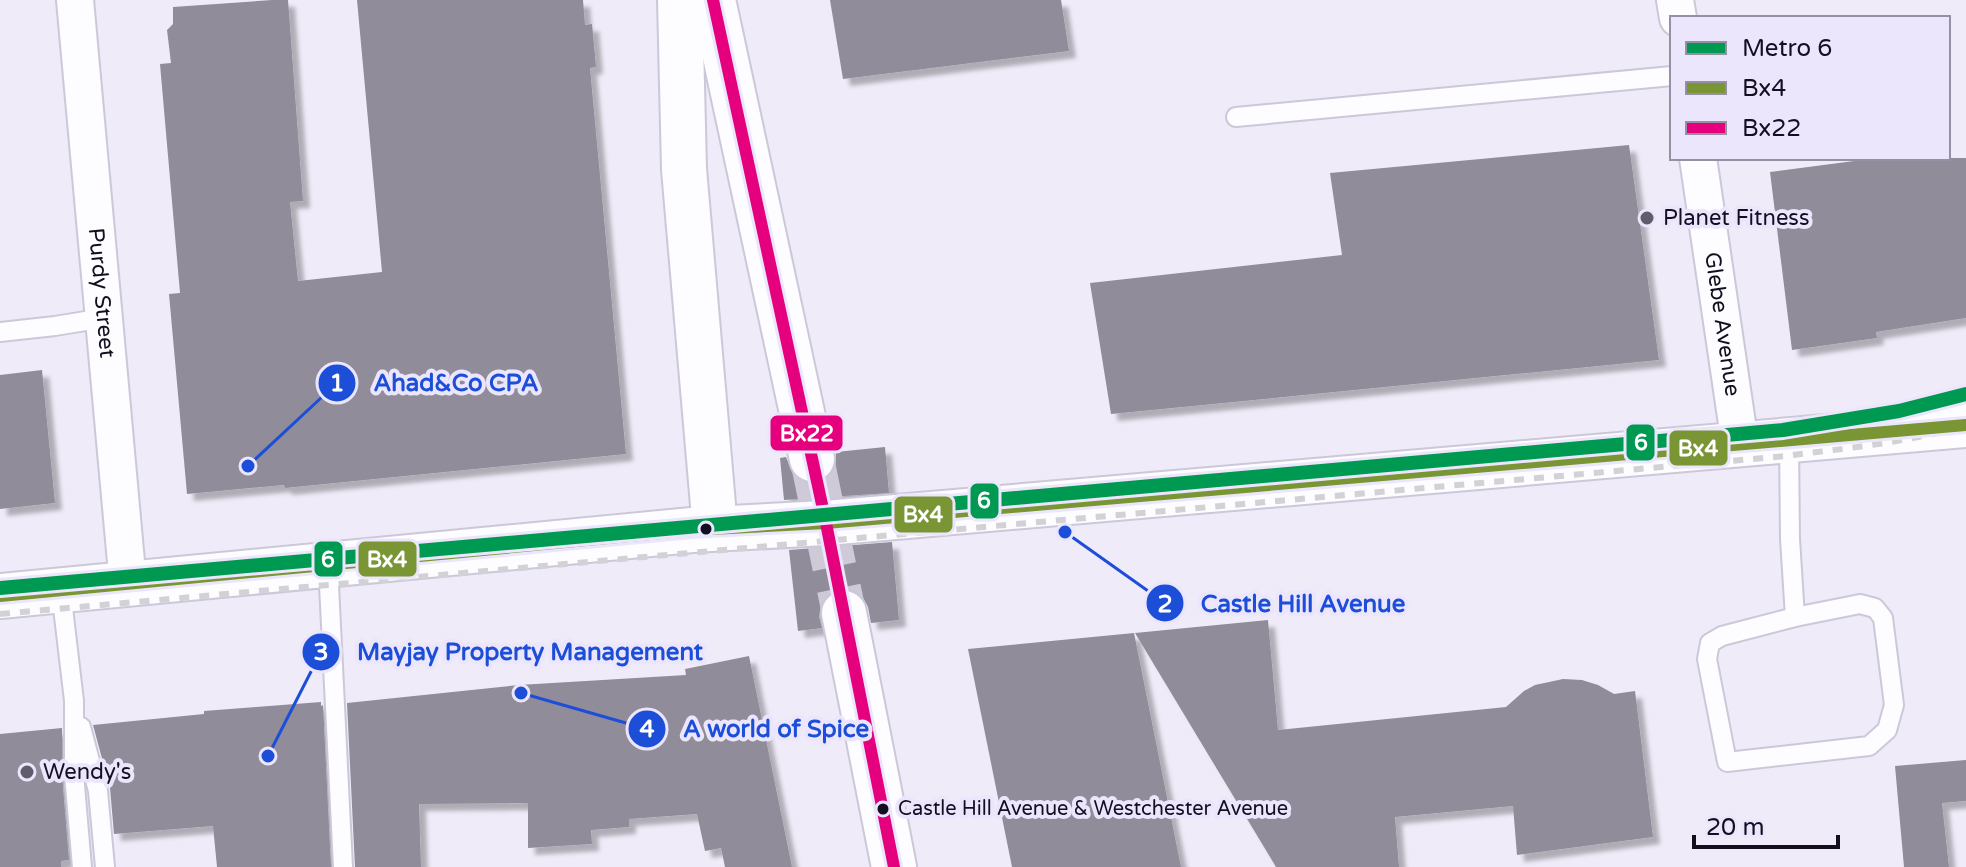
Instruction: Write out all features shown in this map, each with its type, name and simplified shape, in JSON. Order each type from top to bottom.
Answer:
[{"type":"main road","points":[[680,0],[684,169],[715,528]]},
{"type":"main road","points":[[713,0],[812,459]]},
{"type":"main road","points":[[0,596],[715,528],[826,523],[1966,425]]},
{"type":"main road","points":[[844,613],[894,867]]},
{"type":"street","name":"Purdy Street","points":[[75,0],[128,584]]},
{"type":"street","name":"Glebe Avenue","points":[[1698,160],[1740,444]]},
{"type":"lane","points":[[1236,117],[1670,76]]},
{"type":"lane","points":[[0,332],[104,318]]},
{"type":"lane","points":[[1789,441],[1795,617]]},
{"type":"lane","points":[[328,565],[343,867]]},
{"type":"lane","points":[[61,591],[74,701],[74,774],[82,867]]},
{"type":"lane","points":[[1860,604],[1875,608],[1883,618],[1894,705],[1887,730],[1869,746],[1727,762],[1707,659],[1710,643],[1722,636],[1795,617],[1860,604]]},
{"type":"lane","points":[[74,701],[98,791],[105,867]]},
{"type":"building","points":[[288,0],[303,201],[290,202],[298,281],[382,272],[357,0],[583,0],[585,25],[592,24],[596,67],[590,68],[626,454],[285,488],[284,485],[187,494],[169,294],[180,293],[160,64],[171,63],[167,30],[173,24],[173,7]]},
{"type":"building","points":[[830,0],[1061,0],[1069,51],[843,79]]},
{"type":"building","points":[[1629,145],[1659,360],[1111,414],[1090,283],[1342,255],[1330,173]]},
{"type":"building","points":[[1966,158],[1966,318],[1876,332],[1877,338],[1792,350],[1770,172],[1862,160]]},
{"type":"building","points":[[42,370],[55,503],[0,509],[0,375]]},
{"type":"building","points":[[885,447],[889,493],[784,500],[780,458],[786,457],[794,476],[805,483],[816,484],[828,478],[835,467],[836,452]]},
{"type":"building","points":[[892,542],[899,620],[871,623],[862,596],[851,589],[840,588],[828,594],[821,604],[819,617],[822,628],[798,631],[789,550]]},
{"type":"building","points":[[1268,620],[1278,730],[1506,707],[1535,685],[1563,679],[1582,680],[1614,694],[1635,691],[1653,837],[1517,855],[1513,806],[1395,817],[1399,867],[1276,867],[1135,633]]},
{"type":"building","points":[[1134,633],[1181,867],[1012,867],[968,649]]},
{"type":"building","points":[[749,656],[792,867],[725,867],[721,848],[705,851],[697,814],[629,819],[629,827],[591,830],[592,844],[528,848],[528,803],[419,804],[421,867],[355,867],[347,703],[519,685],[686,675],[685,669]]},
{"type":"building","points":[[321,702],[331,867],[217,867],[213,826],[114,834],[110,788],[93,725],[204,714],[204,711]]},
{"type":"building","name":"Wendy's","points":[[62,728],[62,775],[69,860],[61,861],[61,867],[0,867],[0,734]]},
{"type":"building","points":[[1966,760],[1966,801],[1942,803],[1949,867],[1904,867],[1895,766]]},
{"type":"tunnel","points":[[812,459],[844,613]]},
{"type":"railway","points":[[0,614],[1786,456],[1899,441],[1966,425]]},
{"type":"metro line","name":"6","points":[[0,588],[1783,430],[1899,411],[1966,394]]},
{"type":"transit line","name":"Bx22","points":[[713,0],[826,523],[894,867]]},
{"type":"transit line","name":"Bx4","points":[[0,596],[692,530],[826,523],[1966,425]]},
{"type":"place","name":"Planet Fitness","points":[[1647,218]]},
{"type":"place","name":"Ahad&Co CPA","points":[[248,466]]},
{"type":"place","name":"Castle Hill Avenue","points":[[1065,532]]},
{"type":"place","name":"A world of Spice","points":[[521,693]]},
{"type":"place","name":"Mayjay Property Management","points":[[268,756]]},
{"type":"place","name":"Wendy's","points":[[27,772]]},
{"type":"place","name":"Castle Hill Avenue & Westchester Avenue","points":[[883,809]]}]
